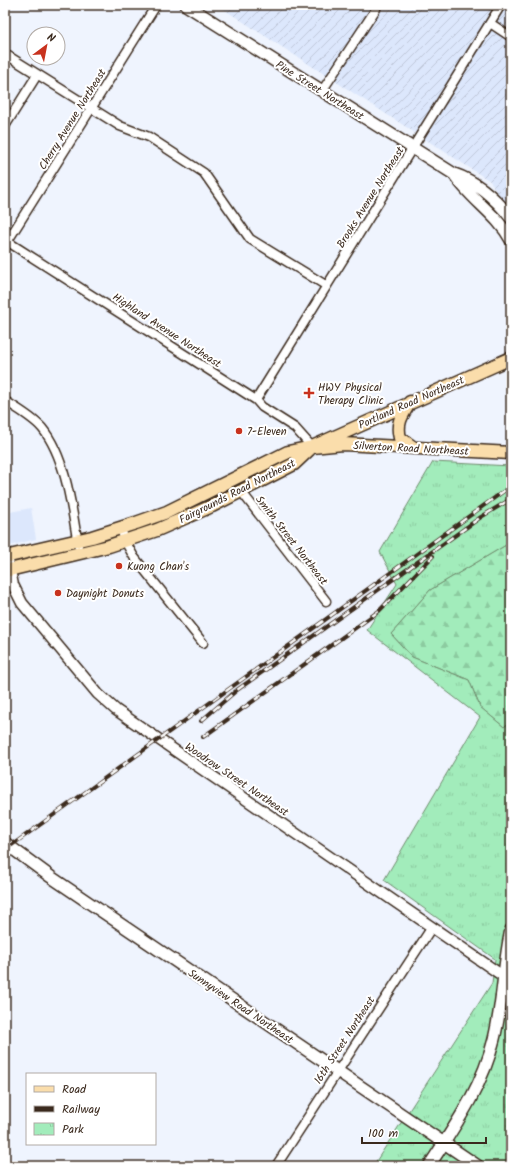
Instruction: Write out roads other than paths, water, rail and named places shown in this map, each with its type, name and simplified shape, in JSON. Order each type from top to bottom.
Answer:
[{"type":"main road","name":"Pine Street Northeast","points":[[186,5],[454,174],[467,178],[485,191],[511,218]]},
{"type":"main road","name":"Pine Street Northeast","points":[[454,174],[462,186],[496,219],[511,240]]},
{"type":"main road","name":"Portland Road Northeast","points":[[312,447],[511,358]]},
{"type":"main road","points":[[410,402],[400,419],[398,431],[400,438],[405,443],[415,448]]},
{"type":"main road","name":"Silverton Road Northeast","points":[[312,447],[343,444],[511,452]]},
{"type":"main road","name":"Fairgrounds Road Northeast","points":[[7,570],[126,541],[183,519],[294,464],[312,447]]},
{"type":"main road","name":"Fairgrounds Road Northeast","points":[[6,556],[77,540],[121,528],[167,512],[288,452],[312,447]]},
{"type":"main road","name":"Sunnyview Road Northeast","points":[[5,843],[44,872],[478,1166]]},
{"type":"main road","points":[[429,1166],[471,1100],[488,1059],[499,1016],[503,976],[511,930]]},
{"type":"street","name":"Brooks Avenue Northeast","points":[[256,400],[501,5]]},
{"type":"street","name":"Cherry Avenue Northeast","points":[[6,241],[92,109],[155,7]]},
{"type":"street","points":[[322,91],[376,9]]},
{"type":"street","points":[[490,23],[511,37]]},
{"type":"street","points":[[5,54],[120,126],[149,136],[196,167],[204,173],[250,239],[327,286]]},
{"type":"street","points":[[5,126],[37,75]]},
{"type":"street","name":"Highland Avenue Northeast","points":[[6,241],[256,400],[262,407],[295,428],[312,447]]},
{"type":"street","points":[[5,401],[30,417],[43,429],[52,444],[65,478],[79,553]]},
{"type":"street","name":"Smith Street Northeast","points":[[241,491],[326,601]]},
{"type":"street","points":[[121,528],[134,557],[203,643]]},
{"type":"street","name":"Woodrow Street Northeast","points":[[6,556],[7,570],[22,603],[98,694],[116,710],[503,976]]},
{"type":"street","name":"16th Street Northeast","points":[[276,1166],[432,927]]},
{"type":"railway","points":[[5,850],[511,486]]},
{"type":"railway","points":[[201,721],[237,690],[481,517],[511,499]]},
{"type":"railway","points":[[203,737],[379,611],[433,556]]},
{"type":"place","name":"HWY Physical Therapy Clinic","points":[[309,393]]},
{"type":"place","name":"7-Eleven","points":[[239,431]]},
{"type":"place","name":"Kuong Chan's","points":[[119,566]]},
{"type":"place","name":"Daynight Donuts","points":[[58,593]]}]
